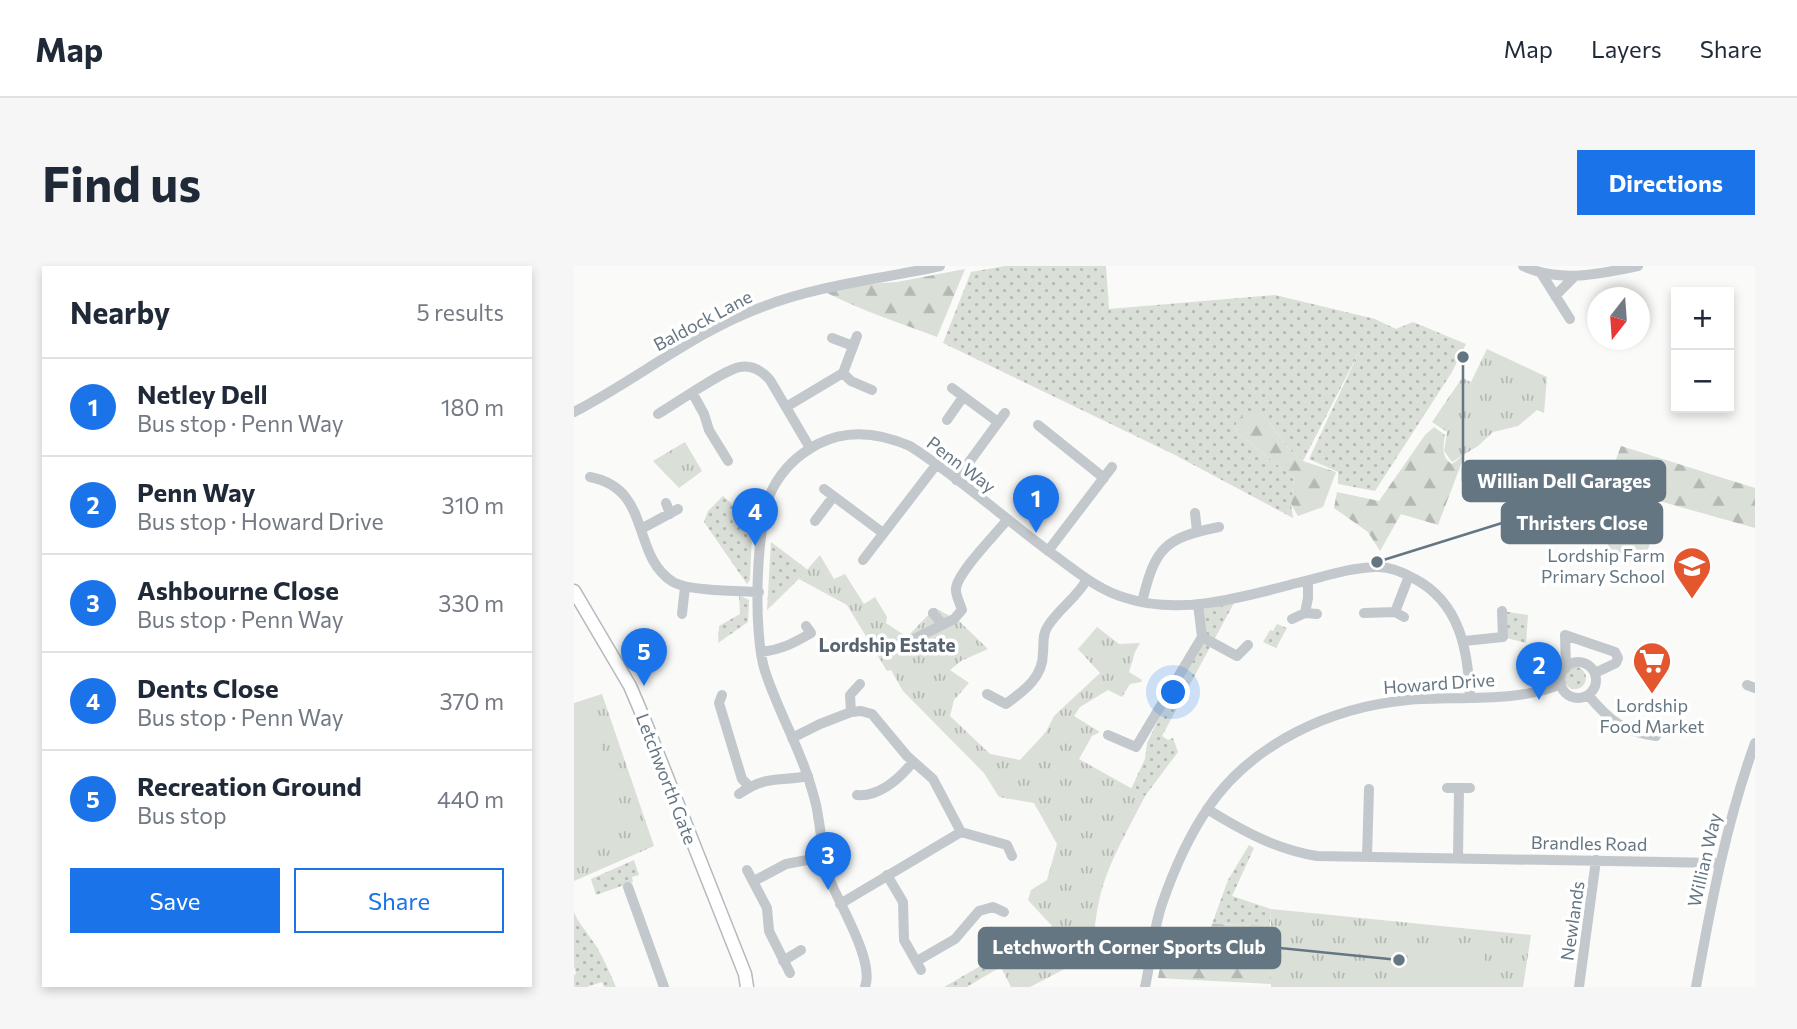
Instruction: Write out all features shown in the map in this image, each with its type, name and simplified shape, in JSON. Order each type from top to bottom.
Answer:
[{"type":"main road","name":"Letchworth Gate","points":[[574,591],[630,686],[746,980],[756,987]]},
{"type":"street","name":"Baldock Lane","points":[[574,412],[711,330],[762,306],[868,278],[940,266]]},
{"type":"street","points":[[1522,266],[1541,273],[1575,276],[1638,266]]},
{"type":"street","points":[[1541,273],[1570,319]]},
{"type":"street","points":[[1555,296],[1575,276]]},
{"type":"street","points":[[786,407],[843,373],[855,341],[832,338]]},
{"type":"street","points":[[658,414],[732,370],[747,367],[766,376],[810,449]]},
{"type":"street","points":[[843,373],[851,381],[872,390]]},
{"type":"street","points":[[952,388],[998,422]]},
{"type":"street","points":[[693,394],[711,434],[728,461]]},
{"type":"street","points":[[947,420],[963,397]]},
{"type":"street","points":[[956,480],[1005,413]]},
{"type":"street","points":[[1038,425],[1104,478]]},
{"type":"street","name":"Penn Way","points":[[865,987],[866,968],[823,857],[818,813],[807,776],[765,670],[757,616],[762,524],[772,488],[789,466],[810,449],[832,438],[869,435],[900,442],[920,452],[1087,579],[1115,594],[1142,602],[1171,607],[1198,604],[1342,572],[1377,566],[1390,568],[1421,582],[1440,598],[1451,612],[1464,641],[1470,697]]},
{"type":"street","points":[[1042,445],[1049,435]]},
{"type":"street","points":[[863,560],[936,465]]},
{"type":"street","points":[[1048,551],[1112,467]]},
{"type":"street","points":[[590,477],[610,482],[627,497],[650,552],[662,572],[674,582],[685,587],[759,592]]},
{"type":"street","points":[[824,489],[883,533]]},
{"type":"street","points":[[816,521],[833,497]]},
{"type":"street","points":[[641,529],[671,509]]},
{"type":"street","points":[[1195,513],[1197,531]]},
{"type":"street","points":[[912,640],[943,625],[962,610],[956,591],[960,578],[1007,520]]},
{"type":"street","points":[[1142,602],[1149,572],[1162,550],[1183,535],[1219,527]]},
{"type":"street","points":[[1364,613],[1399,614],[1409,576]]},
{"type":"street","points":[[987,694],[1006,704],[1032,682],[1041,670],[1048,624],[1074,598],[1087,579]]},
{"type":"street","points":[[1306,613],[1308,581]]},
{"type":"street","points":[[681,614],[685,587]]},
{"type":"street","points":[[1108,735],[1136,747],[1202,637],[1198,604]]},
{"type":"street","points":[[1464,641],[1503,637],[1502,611]]},
{"type":"street","points":[[933,613],[943,625]]},
{"type":"street","points":[[1292,619],[1306,613],[1317,614]]},
{"type":"street","points":[[761,652],[783,649],[795,643],[811,633],[806,626]]},
{"type":"street","points":[[1566,667],[1579,662],[1590,666],[1595,673],[1595,686],[1588,695],[1577,698],[1571,696],[1560,684],[1566,667],[1565,635],[1615,652],[1618,658],[1616,663],[1595,673]]},
{"type":"street","points":[[1202,637],[1237,656],[1248,645]]},
{"type":"street","points":[[851,712],[850,695],[860,684]]},
{"type":"street","name":"Howard Drive","points":[[1145,987],[1161,906],[1174,874],[1208,809],[1228,784],[1270,748],[1306,727],[1352,711],[1386,703],[1538,693],[1560,684]]},
{"type":"street","points":[[722,695],[719,704],[742,779],[750,787]]},
{"type":"street","points":[[1588,695],[1622,727],[1635,733],[1656,736]]},
{"type":"street","points":[[792,738],[851,712],[872,714],[913,762],[933,779],[961,832],[1007,845],[1013,856]]},
{"type":"street","name":"Willian Way","points":[[1696,987],[1719,863],[1742,779],[1755,743]]},
{"type":"street","points":[[857,795],[877,793],[900,777],[913,762]]},
{"type":"street","points":[[739,794],[771,779],[784,781],[807,776]]},
{"type":"street","points":[[1447,788],[1464,788],[1458,858]]},
{"type":"street","points":[[1367,857],[1369,789]]},
{"type":"street","points":[[1356,802],[1368,802]]},
{"type":"street","name":"Brandles Road","points":[[1208,809],[1251,836],[1288,850],[1317,856],[1719,863]]},
{"type":"street","points":[[841,904],[961,832]]},
{"type":"street","points":[[754,881],[786,864],[823,857]]},
{"type":"street","name":"Newlands","points":[[1579,987],[1597,860]]},
{"type":"street","points":[[747,870],[767,908],[769,931],[790,973]]},
{"type":"street","points":[[887,875],[903,902],[904,940],[919,965],[955,939],[979,911],[993,907],[1004,912]]},
{"type":"street","points":[[628,887],[632,909],[664,987]]},
{"type":"street","points":[[783,961],[801,950]]},
{"type":"green space","points":[[1005,266],[1106,266],[1109,309],[1275,295],[1375,319],[1396,329],[1413,322],[1466,344],[1452,372],[1375,491],[1338,484],[1338,472],[1309,459],[1359,352],[1303,461],[1289,449],[1269,422],[1237,421],[1235,431],[1294,478],[1291,504],[1293,518],[1175,455],[943,343],[971,272]]},
{"type":"green space","points":[[965,269],[937,337],[827,293],[854,285],[897,282]]},
{"type":"green space","points":[[1487,349],[1547,377],[1544,413],[1537,410],[1518,426],[1493,432],[1478,446],[1452,462],[1444,451],[1447,432],[1432,422],[1462,378],[1471,382]]},
{"type":"green space","points":[[1247,411],[1263,414],[1289,449],[1303,461],[1336,472],[1323,507],[1298,516],[1291,504],[1294,478],[1235,431],[1237,421]]},
{"type":"green space","points":[[1434,427],[1445,435],[1444,451],[1448,461],[1452,464],[1465,454],[1438,525],[1401,514],[1380,551],[1368,532],[1334,508],[1337,492],[1379,501],[1425,435]]},
{"type":"green space","points":[[685,442],[702,471],[679,488],[653,461]]},
{"type":"green space","points":[[1621,446],[1755,488],[1755,528],[1606,486]]},
{"type":"green space","points":[[723,496],[742,513],[755,506],[756,509],[752,531],[750,580],[747,584],[704,522],[708,511]]},
{"type":"green space","points":[[1621,505],[1659,518],[1642,566],[1605,554]]},
{"type":"green space","points":[[771,542],[808,570],[767,610]]},
{"type":"green space","points":[[820,555],[834,579],[845,574],[864,604],[875,597],[887,617],[886,623],[907,637],[935,608],[959,621],[988,649],[961,661],[950,670],[969,683],[954,700],[950,716],[990,754],[1020,760],[1046,732],[1054,716],[1100,673],[1078,649],[1097,627],[1119,644],[1140,643],[1129,672],[1142,680],[1141,682],[1130,684],[1122,697],[1108,690],[1080,707],[1074,716],[1100,732],[1092,736],[1079,759],[1145,796],[1107,874],[1099,901],[1093,939],[1087,939],[1082,960],[1030,987],[1011,987],[996,957],[1052,926],[1028,900],[1031,890],[1047,880],[1057,844],[1034,803],[999,797],[984,773],[903,691],[891,670],[887,671],[847,605],[799,579]]},
{"type":"green space","points":[[739,595],[749,600],[748,622],[718,643],[719,626],[740,614]]},
{"type":"green space","points":[[1234,603],[1162,736],[1168,740],[1173,738],[1178,752],[1145,796],[1131,789],[1145,759],[1147,743],[1205,634],[1202,608]]},
{"type":"green space","points":[[1502,611],[1528,615],[1526,643],[1503,637]]},
{"type":"green space","points":[[1277,624],[1287,628],[1276,648],[1263,642]]},
{"type":"green space","points":[[1575,667],[1583,670],[1586,678],[1583,686],[1575,689],[1567,686],[1564,678],[1567,670]]},
{"type":"green space","points":[[602,694],[654,846],[574,881],[574,703]]},
{"type":"green space","points":[[590,719],[628,824],[574,843],[574,725]]},
{"type":"green space","points":[[1249,845],[1254,848],[1232,896],[1271,909],[1270,926],[1212,924],[1228,880]]},
{"type":"green space","points":[[634,860],[639,875],[632,877],[633,882],[596,895],[591,879]]},
{"type":"green space","points":[[1271,909],[1531,935],[1523,987],[1271,987]]},
{"type":"green space","points":[[574,912],[601,954],[616,987],[604,987],[602,982],[587,987],[574,987]]},
{"type":"green space","points":[[1212,924],[1270,926],[1271,984],[1158,978],[1167,929],[1209,931]]},
{"type":"green space","points":[[1481,940],[1491,987],[1416,987],[1409,956]]},
{"type":"green space","points":[[996,957],[1002,966],[967,987],[944,987]]},
{"type":"place","name":"Willian Dell Garages","points":[[1463,357]]},
{"type":"place","name":"Netley Dell","points":[[1036,533]]},
{"type":"place","name":"Dents Close","points":[[755,546]]},
{"type":"place","name":"Thristers Close","points":[[1377,562]]},
{"type":"place","name":"Lordship Farm Primary School","points":[[1692,600]]},
{"type":"place","name":"Recreation Ground","points":[[644,686]]},
{"type":"place","name":"Lordship Food Market","points":[[1652,695]]},
{"type":"place","name":"Penn Way","points":[[1539,700]]},
{"type":"place","name":"Ashbourne Close","points":[[828,890]]},
{"type":"place","name":"Letchworth Corner Sports Club","points":[[1399,960]]},
{"type":"district","name":"Lordship Estate","points":[[887,645]]}]
